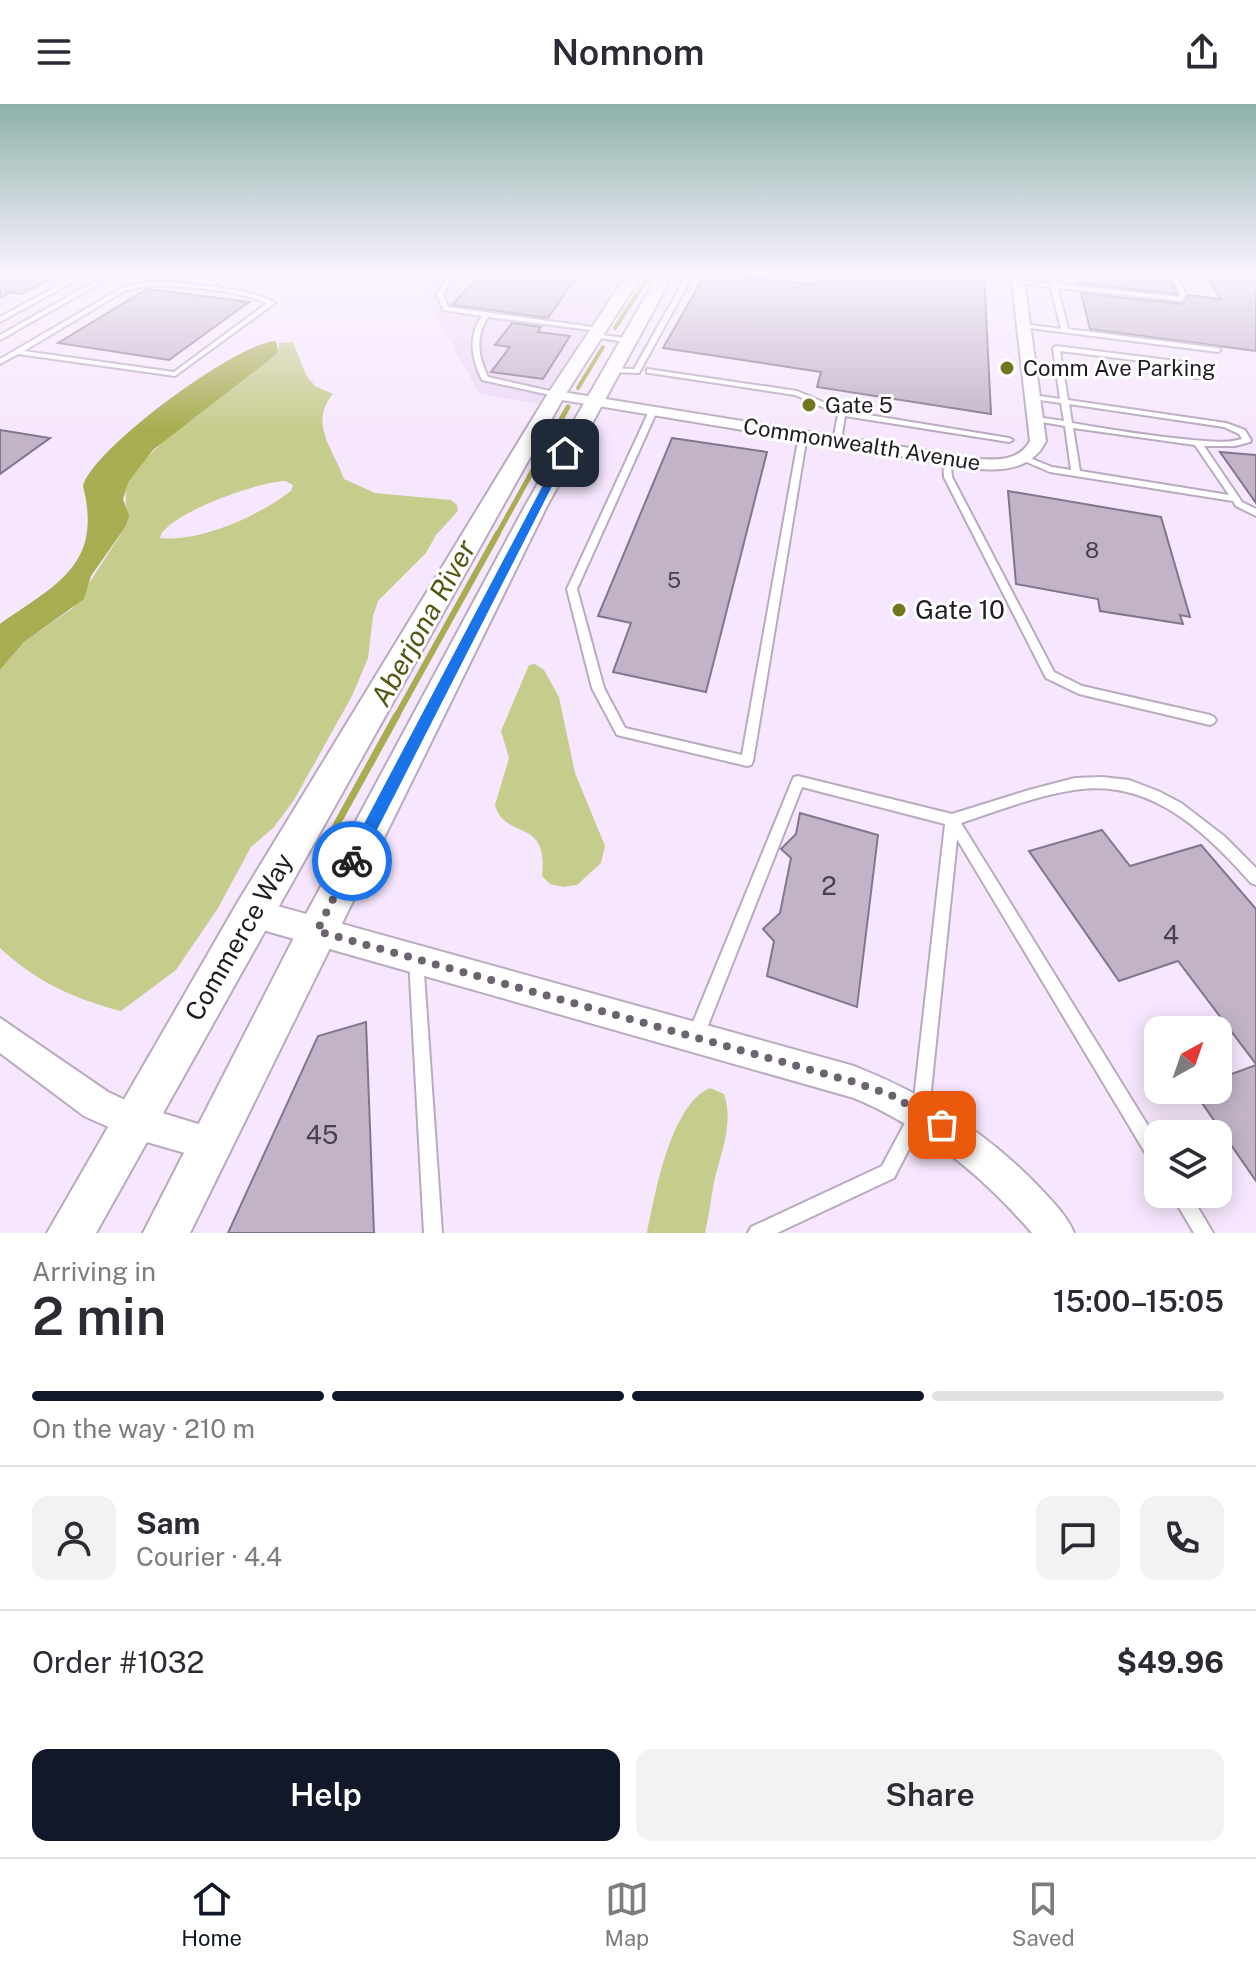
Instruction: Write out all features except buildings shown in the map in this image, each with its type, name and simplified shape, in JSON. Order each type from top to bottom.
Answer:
[{"type":"street","name":"Commerce Way","points":[[166,1233],[317,931],[593,401],[622,326]]},
{"type":"street","name":"Commerce Way","points":[[70,1233],[252,913],[556,395],[616,346],[630,326]]},
{"type":"street","points":[[1024,326],[1038,445],[1025,458]]},
{"type":"street","name":"Commonwealth Avenue","points":[[556,395],[946,459],[993,465],[1025,458]]},
{"type":"street","points":[[252,913],[854,1082],[921,1110],[990,1160],[1056,1233]]},
{"type":"street","points":[[0,1034],[84,1098],[133,1121],[209,1143]]},
{"type":"lane","points":[[0,338],[22,326]]},
{"type":"lane","points":[[0,362],[63,326]]},
{"type":"lane","points":[[17,352],[173,375],[241,326]]},
{"type":"lane","points":[[480,326],[475,334],[476,358],[485,378],[556,395]]},
{"type":"lane","points":[[531,326],[616,346],[637,326]]},
{"type":"lane","points":[[1024,326],[1218,350]]},
{"type":"lane","points":[[1064,326],[1065,331]]},
{"type":"lane","points":[[1076,473],[1057,348],[1184,364],[1192,367],[1197,376]]},
{"type":"lane","points":[[650,371],[797,393],[842,413],[1009,440]]},
{"type":"lane","points":[[1033,397],[1223,425],[1240,431],[1247,439],[1237,445],[1198,443],[1036,419]]},
{"type":"lane","points":[[653,411],[572,589],[598,688],[621,732],[747,761],[803,435]]},
{"type":"lane","points":[[837,441],[842,413]]},
{"type":"lane","points":[[1198,443],[1236,499],[1243,507],[1256,513]]},
{"type":"lane","points":[[1025,458],[1044,467],[1236,499]]},
{"type":"lane","points":[[946,459],[948,477],[1050,675],[1079,690],[1210,720]]},
{"type":"lane","points":[[695,1037],[798,781],[952,820],[1076,783],[1107,784],[1147,792],[1178,806],[1219,836],[1256,878]]},
{"type":"lane","points":[[757,1233],[888,1172],[921,1110],[952,820]]},
{"type":"lane","points":[[952,820],[1144,1135]]},
{"type":"lane","points":[[416,959],[433,1233]]},
{"type":"lane","points":[[1189,1208],[1204,1233]]},
{"type":"shaded area","points":[[441,326],[592,326],[539,404],[480,394]]},
{"type":"shaded area","points":[[276,341],[278,352],[269,360],[153,450],[129,481],[123,499],[129,515],[126,526],[91,576],[84,599],[24,642],[0,670],[0,624],[57,584],[81,554],[88,513],[83,486],[93,469],[138,424],[201,377],[257,346]]},
{"type":"shaded area","points":[[293,342],[306,375],[315,386],[333,394],[326,405],[323,426],[344,479],[375,493],[451,500],[458,511],[436,535],[426,553],[378,601],[368,658],[352,696],[294,800],[274,827],[251,847],[218,908],[176,970],[121,1011],[56,987],[27,970],[0,948],[0,670],[24,642],[73,608],[126,526],[126,490],[137,469],[173,433],[279,349],[279,343]],"holes":[[[285,481],[293,485],[291,491],[278,500],[229,525],[194,536],[160,538],[178,519],[215,500],[273,482]]]},
{"type":"shaded area","points":[[535,664],[544,670],[559,697],[575,773],[605,846],[601,863],[577,885],[563,887],[550,884],[542,876],[539,845],[533,837],[500,816],[495,805],[509,758],[501,731],[529,665]]},
{"type":"shaded area","points":[[710,1088],[724,1094],[728,1116],[705,1233],[647,1233],[666,1153],[675,1131],[684,1112]]},
{"type":"waterway","name":"Aberjona River","points":[[578,388],[603,347]]},
{"type":"waterway","name":"Aberjona River","points":[[497,535],[568,407]]},
{"type":"waterway","name":"Aberjona River","points":[[396,717],[498,533]]},
{"type":"waterway","name":"Aberjona River","points":[[317,860],[397,715]]},
{"type":"way so far","points":[[352,861],[317,931],[854,1082],[891,1095],[942,1125]]},
{"type":"place","name":"Comm Ave Parking","points":[[1007,368]]},
{"type":"place","name":"Gate 5","points":[[809,405]]},
{"type":"place","name":"Gate 10","points":[[899,610]]},
{"type":"route","points":[[352,861],[565,453]]}]
